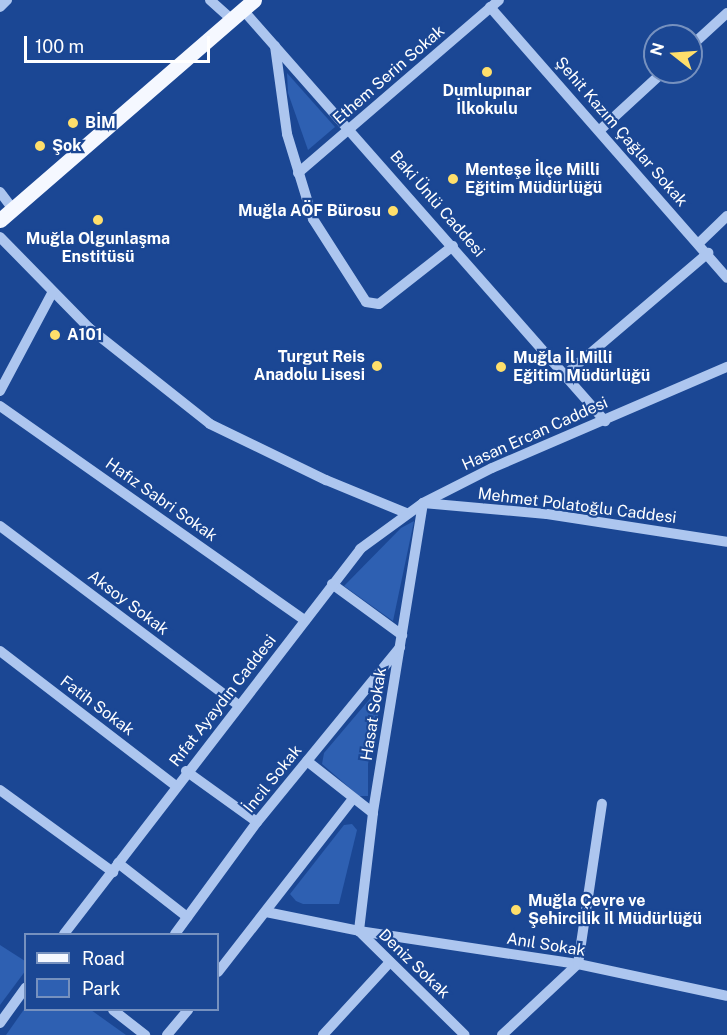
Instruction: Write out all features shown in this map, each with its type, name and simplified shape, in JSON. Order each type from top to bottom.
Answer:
[{"type":"main road","points":[[0,220],[243,10]]},
{"type":"street","points":[[0,7],[7,0]]},
{"type":"street","name":"Baki Ünlü Caddesi","points":[[215,2],[243,10],[350,128],[605,421]]},
{"type":"street","name":"Ethem Serin Sokak","points":[[298,173],[495,4]]},
{"type":"street","name":"Şehit Kazım Çağlar Sokak","points":[[495,4],[727,278]]},
{"type":"street","points":[[703,35],[727,13]]},
{"type":"street","points":[[276,46],[278,81],[298,173],[313,219],[366,302],[379,304],[453,246]]},
{"type":"street","points":[[600,130],[650,84]]},
{"type":"street","points":[[0,192],[13,209]]},
{"type":"street","points":[[699,243],[727,216]]},
{"type":"street","points":[[0,237],[52,293],[89,328],[210,424],[326,480],[406,513]]},
{"type":"street","points":[[566,374],[708,253]]},
{"type":"street","points":[[0,391],[52,293]]},
{"type":"street","name":"Hasan Ercan Caddesi","points":[[423,503],[492,468],[727,367]]},
{"type":"street","name":"Hafız Sabri Sokak","points":[[0,406],[305,620]]},
{"type":"street","name":"Rıfat Ayaydın Caddesi","points":[[65,933],[186,771],[360,549],[406,513],[423,503]]},
{"type":"street","name":"Mehmet Polatoğlu Caddesi","points":[[423,503],[547,514],[727,542]]},
{"type":"street","name":"Hasat Sokak","points":[[359,931],[373,813],[423,503]]},
{"type":"street","name":"Aksoy Sokak","points":[[0,526],[238,705]]},
{"type":"street","points":[[332,584],[402,635]]},
{"type":"street","name":"İncil Sokak","points":[[176,933],[257,822],[400,646]]},
{"type":"street","name":"Fatih Sokak","points":[[0,651],[176,786]]},
{"type":"street","points":[[307,761],[352,800],[373,813]]},
{"type":"street","points":[[186,771],[257,822]]},
{"type":"street","points":[[0,790],[187,916]]},
{"type":"street","points":[[219,971],[352,800]]},
{"type":"street","points":[[502,1035],[578,964],[602,804]]},
{"type":"street","name":"Deniz Sokak","points":[[266,912],[359,931],[465,1035]]},
{"type":"street","name":"Anıl Sokak","points":[[359,931],[578,964],[727,996]]},
{"type":"street","points":[[323,1035],[390,962]]},
{"type":"street","points":[[0,1023],[24,990]]},
{"type":"street","points":[[118,1011],[145,1035]]},
{"type":"street","points":[[167,1035],[187,1011]]},
{"type":"green space","points":[[287,73],[335,127],[308,150],[288,93]]},
{"type":"green space","points":[[414,521],[393,621],[344,586],[401,528]]},
{"type":"green space","points":[[385,681],[368,764],[368,796],[359,796],[322,764],[324,753]]},
{"type":"green space","points":[[352,824],[357,830],[339,904],[303,904],[296,901],[290,894],[344,825]]},
{"type":"green space","points":[[0,945],[24,960],[24,973],[0,1005]]},
{"type":"green space","points":[[24,1009],[92,1011],[126,1035],[6,1035]]},
{"type":"place","name":"Dumlupınar İlkokulu","points":[[487,72]]},
{"type":"place","name":"BİM","points":[[73,123]]},
{"type":"place","name":"Şok","points":[[40,146]]},
{"type":"place","name":"Menteşe İlçe Milli Eğitim Müdürlüğü","points":[[453,179]]},
{"type":"place","name":"Muğla AÖF Bürosu","points":[[393,211]]},
{"type":"place","name":"Muğla Olgunlaşma Enstitüsü","points":[[98,220]]},
{"type":"place","name":"A101","points":[[55,335]]},
{"type":"place","name":"Turgut Reis Anadolu Lisesi","points":[[377,366]]},
{"type":"place","name":"Muğla İl Milli Eğitim Müdürlüğü","points":[[501,367]]},
{"type":"place","name":"Muğla Çevre ve Şehircilik İl Müdürlüğü","points":[[516,910]]}]
